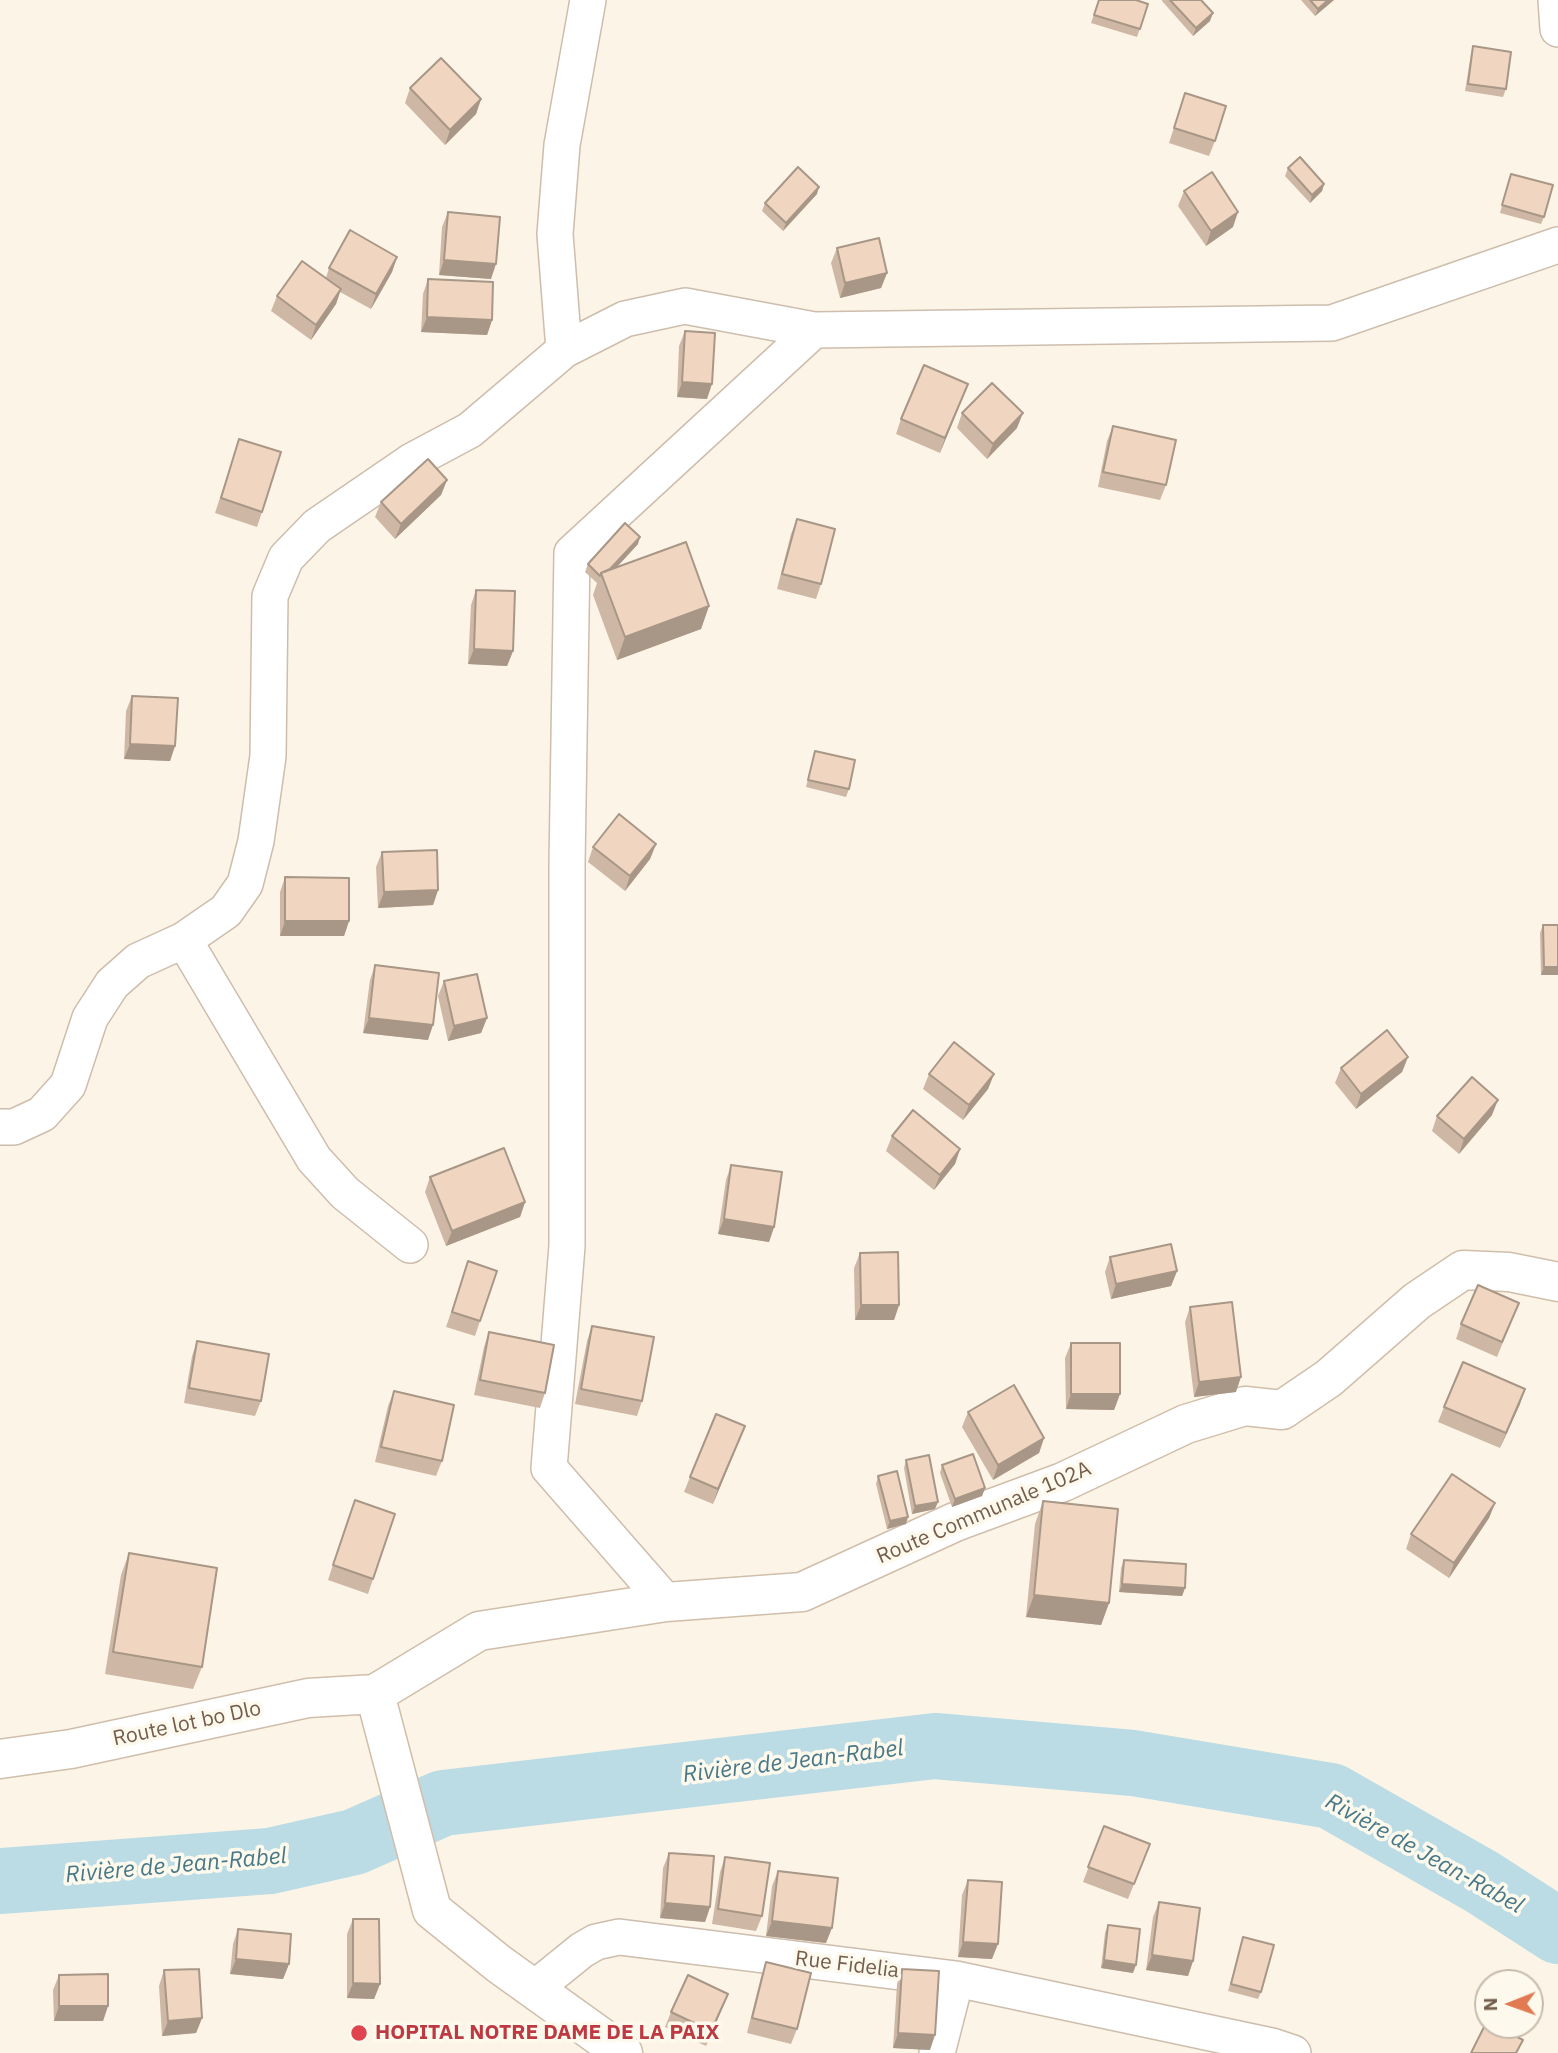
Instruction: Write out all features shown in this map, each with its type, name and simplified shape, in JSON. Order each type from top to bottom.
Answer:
[{"type":"street","points":[[564,350],[555,234],[562,145],[588,0]]},
{"type":"street","points":[[1556,0],[1558,30]]},
{"type":"street","points":[[0,1127],[14,1127],[42,1115],[68,1085],[90,1018],[112,984],[138,961],[184,940],[226,911],[245,884],[256,842],[268,756],[270,596],[286,558],[317,526],[412,461],[470,430],[564,350],[625,319],[685,306],[814,330],[1332,323],[1558,245]]},
{"type":"street","points":[[666,1602],[549,1468],[567,1246],[567,864],[572,553],[814,330]]},
{"type":"street","points":[[184,940],[314,1159],[345,1193],[410,1245]]},
{"type":"street","name":"Route Communale 102A","points":[[377,1701],[479,1631],[666,1602],[802,1592],[954,1522],[1063,1482],[1186,1424],[1245,1406],[1282,1410],[1329,1378],[1417,1301],[1463,1270],[1509,1272],[1558,1282]]},
{"type":"street","name":"Route lot bo Dlo","points":[[0,1759],[71,1749],[308,1698],[377,1701]]},
{"type":"street","points":[[377,1701],[432,1910],[499,1964],[623,2053]]},
{"type":"street","name":"Rue Fidelia","points":[[535,1988],[582,1950],[596,1942],[619,1937],[956,1979],[1293,2053]]},
{"type":"street","points":[[937,2053],[956,1979]]},
{"type":"building","points":[[1099,0],[1136,0],[1148,4],[1140,29],[1094,15]]},
{"type":"building","points":[[1170,0],[1201,0],[1213,13],[1196,28]]},
{"type":"building","points":[[1310,0],[1328,0],[1318,9]]},
{"type":"building","points":[[1473,46],[1511,52],[1506,89],[1468,84]]},
{"type":"building","points":[[441,58],[481,99],[450,130],[410,88]]},
{"type":"building","points":[[1185,93],[1226,106],[1215,141],[1174,128]]},
{"type":"building","points":[[1300,157],[1324,184],[1312,195],[1288,168]]},
{"type":"building","points":[[798,167],[819,187],[786,223],[765,203]]},
{"type":"building","points":[[1212,172],[1238,212],[1211,231],[1184,191]]},
{"type":"building","points":[[1511,174],[1553,185],[1544,217],[1502,205]]},
{"type":"building","points":[[448,212],[500,217],[496,264],[444,260]]},
{"type":"building","points":[[350,230],[397,257],[376,294],[329,268]]},
{"type":"building","points":[[879,238],[887,273],[845,283],[837,248]]},
{"type":"building","points":[[302,261],[341,289],[316,325],[277,296]]},
{"type":"building","points":[[428,279],[493,282],[492,320],[427,317]]},
{"type":"building","points":[[685,331],[715,333],[712,384],[682,382]]},
{"type":"building","points":[[924,365],[968,384],[945,438],[901,419]]},
{"type":"building","points":[[992,383],[1023,413],[993,444],[962,413]]},
{"type":"building","points":[[1113,426],[1176,440],[1166,485],[1103,472]]},
{"type":"building","points":[[239,439],[281,452],[262,512],[221,498]]},
{"type":"building","points":[[428,459],[447,480],[401,524],[381,502]]},
{"type":"building","points":[[797,519],[835,529],[821,584],[782,574]]},
{"type":"building","points":[[625,523],[640,537],[600,576],[588,564]]},
{"type":"building","points":[[686,542],[709,606],[625,637],[601,573]]},
{"type":"building","points":[[476,590],[515,591],[513,651],[474,649]]},
{"type":"building","points":[[132,696],[178,698],[175,746],[130,744]]},
{"type":"building","points":[[815,751],[855,760],[849,789],[808,780]]},
{"type":"building","points":[[619,814],[656,844],[630,876],[593,847]]},
{"type":"building","points":[[437,850],[438,890],[384,892],[382,852]]},
{"type":"building","points":[[285,877],[349,878],[349,921],[285,921]]},
{"type":"building","points":[[1543,925],[1558,925],[1558,967],[1544,967]]},
{"type":"building","points":[[375,965],[439,973],[433,1025],[369,1018]]},
{"type":"building","points":[[477,974],[487,1018],[454,1026],[444,981]]},
{"type":"building","points":[[1387,1030],[1408,1057],[1361,1094],[1341,1068]]},
{"type":"building","points":[[954,1042],[994,1074],[969,1105],[929,1074]]},
{"type":"building","points":[[1472,1077],[1498,1100],[1464,1139],[1437,1116]]},
{"type":"building","points":[[913,1110],[960,1149],[940,1175],[892,1136]]},
{"type":"building","points":[[504,1148],[525,1202],[452,1231],[430,1177]]},
{"type":"building","points":[[731,1165],[782,1172],[774,1227],[724,1219]]},
{"type":"building","points":[[1171,1244],[1177,1271],[1116,1284],[1110,1257]]},
{"type":"building","points":[[898,1252],[899,1305],[861,1305],[860,1253]]},
{"type":"building","points":[[468,1261],[497,1271],[480,1321],[452,1312]]},
{"type":"building","points":[[1478,1285],[1519,1303],[1502,1342],[1461,1324]]},
{"type":"building","points":[[1232,1302],[1241,1377],[1199,1382],[1190,1307]]},
{"type":"building","points":[[592,1326],[654,1337],[642,1401],[581,1389]]},
{"type":"building","points":[[489,1332],[554,1345],[545,1393],[480,1380]]},
{"type":"building","points":[[197,1341],[269,1354],[261,1401],[189,1388]]},
{"type":"building","points":[[1071,1343],[1120,1343],[1120,1394],[1071,1394]]},
{"type":"building","points":[[1463,1362],[1525,1389],[1506,1433],[1444,1407]]},
{"type":"building","points":[[1014,1385],[1044,1438],[998,1465],[968,1412]]},
{"type":"building","points":[[394,1391],[454,1405],[442,1461],[381,1447]]},
{"type":"building","points":[[716,1414],[745,1426],[718,1489],[690,1477]]},
{"type":"building","points":[[973,1454],[985,1488],[955,1499],[942,1465]]},
{"type":"building","points":[[929,1455],[938,1502],[915,1506],[906,1460]]},
{"type":"building","points":[[897,1471],[908,1517],[890,1521],[878,1476]]},
{"type":"building","points":[[1452,1474],[1495,1503],[1454,1563],[1411,1534]]},
{"type":"building","points":[[355,1500],[395,1514],[373,1579],[333,1565]]},
{"type":"building","points":[[1043,1501],[1118,1509],[1109,1603],[1034,1595]]},
{"type":"building","points":[[129,1553],[217,1568],[202,1667],[113,1652]]},
{"type":"building","points":[[1124,1560],[1186,1564],[1185,1588],[1122,1584]]},
{"type":"building","points":[[1104,1826],[1150,1844],[1134,1884],[1088,1867]]},
{"type":"building","points":[[669,1853],[714,1856],[710,1907],[665,1903]]},
{"type":"building","points":[[725,1857],[770,1863],[762,1916],[718,1909]]},
{"type":"building","points":[[778,1871],[838,1878],[832,1928],[772,1921]]},
{"type":"building","points":[[968,1880],[1002,1882],[998,1944],[963,1942]]},
{"type":"building","points":[[1159,1902],[1200,1908],[1193,1961],[1152,1955]]},
{"type":"building","points":[[353,1919],[379,1919],[380,1984],[353,1983]]},
{"type":"building","points":[[1108,1925],[1140,1929],[1136,1965],[1104,1960]]},
{"type":"building","points":[[238,1929],[291,1934],[289,1964],[236,1959]]},
{"type":"building","points":[[1243,1937],[1274,1945],[1261,1992],[1231,1984]]},
{"type":"building","points":[[766,1962],[811,1973],[797,2029],[752,2018]]},
{"type":"building","points":[[199,1969],[202,2018],[168,2021],[164,1970]]},
{"type":"building","points":[[902,1969],[939,1971],[935,2035],[898,2033]]},
{"type":"building","points":[[108,1974],[108,2006],[59,2006],[59,1975]]},
{"type":"building","points":[[688,1975],[728,1994],[711,2031],[671,2012]]},
{"type":"building","points":[[1478,2039],[1523,2040],[1516,2053],[1471,2053]]},
{"type":"waterway","name":"Rivière de Jean-Rabel","points":[[0,1881],[270,1861],[354,1842],[443,1803],[935,1746],[1133,1763],[1331,1796],[1482,1882],[1558,1931]]},
{"type":"place","name":"HOPITAL NOTRE DAME DE LA PAIX","points":[[359,2033]]}]
